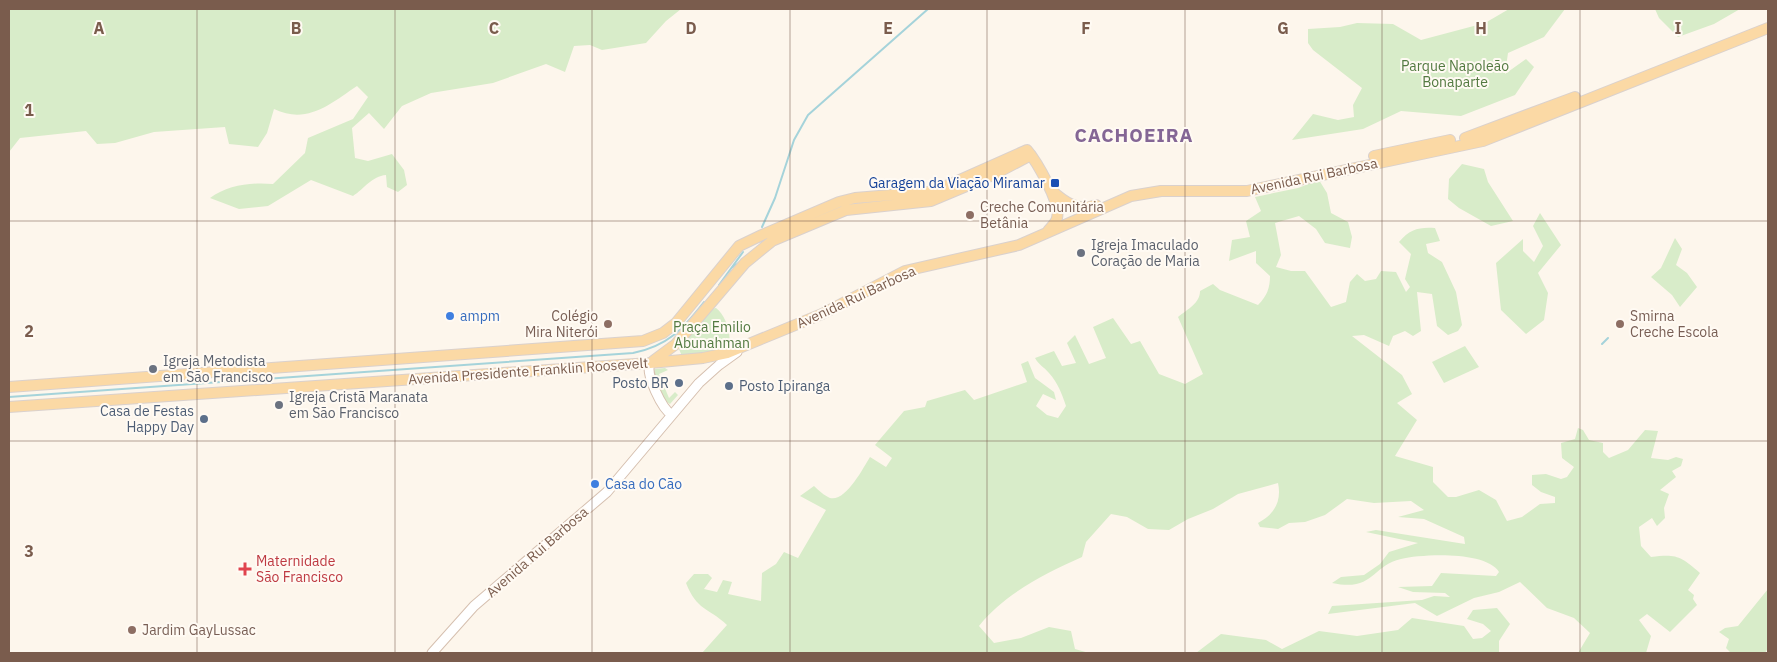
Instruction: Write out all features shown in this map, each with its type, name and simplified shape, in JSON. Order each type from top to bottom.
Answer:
[{"type":"main road","name":"Avenida Rui Barbosa","points":[[1051,190],[1062,200],[1074,206],[1090,207],[1130,191],[1161,186],[1240,186],[1262,183],[1407,148],[1472,137],[1685,56],[1768,21]]},
{"type":"main road","name":"Avenida Rui Barbosa","points":[[719,355],[822,314],[905,271],[1019,245],[1090,212],[1130,196],[1161,191],[1247,191],[1483,140],[1768,28]]},
{"type":"main road","points":[[672,415],[664,408],[648,372],[650,362],[676,344],[759,250],[772,242],[846,210],[859,207],[931,201],[993,175],[1029,153],[1051,190],[1058,216],[1046,234]]},
{"type":"main road","name":"Avenida Presidente Franklin Roosevelt","points":[[9,387],[632,342],[663,333],[693,303],[739,246],[762,235],[839,202],[855,198],[928,192],[1029,153]]},
{"type":"main road","points":[[693,303],[718,295]]},
{"type":"main road","points":[[676,344],[677,355],[686,360]]},
{"type":"main road","name":"Avenida Rui Barbosa","points":[[432,653],[474,606],[607,492],[699,383],[724,360],[748,345]]},
{"type":"main road","name":"Avenida Presidente Franklin Roosevelt","points":[[9,408],[686,360],[719,355]]},
{"type":"green space","points":[[9,9],[681,9],[666,21],[646,43],[602,50],[590,45],[574,46],[565,72],[546,64],[493,83],[431,93],[402,106],[384,129],[369,113],[352,128],[355,158],[368,161],[392,154],[404,170],[407,185],[398,192],[387,187],[386,175],[372,180],[353,196],[311,180],[268,206],[239,209],[210,198],[224,190],[240,185],[273,184],[305,153],[308,138],[353,119],[368,97],[357,86],[328,105],[308,114],[297,115],[274,109],[267,133],[258,147],[229,144],[225,127],[154,132],[115,143],[97,144],[86,131],[20,138],[9,152]]},
{"type":"green space","name":"Parque Napoleão Bonaparte","points":[[1509,9],[1565,9],[1544,37],[1508,53],[1505,74],[1526,59],[1534,67],[1515,95],[1461,116],[1401,111],[1363,129],[1292,140],[1313,114],[1338,120],[1354,117],[1353,105],[1362,88],[1313,50],[1308,43],[1308,29],[1340,27],[1357,23],[1393,24],[1421,40],[1485,23]]},
{"type":"green space","points":[[1655,9],[1740,9],[1714,24],[1678,37],[1659,18]]},
{"type":"green space","points":[[1462,164],[1484,169],[1488,182],[1513,221],[1491,226],[1459,208],[1448,199],[1449,179]]},
{"type":"green space","points":[[1319,180],[1327,193],[1331,213],[1348,222],[1352,237],[1350,248],[1325,243],[1316,229],[1299,216],[1275,223],[1281,255],[1276,267],[1291,271],[1305,271],[1331,307],[1346,302],[1350,282],[1357,274],[1365,281],[1376,279],[1381,271],[1396,272],[1406,292],[1410,287],[1405,279],[1411,254],[1399,242],[1407,234],[1415,230],[1435,228],[1440,241],[1426,244],[1428,253],[1442,262],[1456,292],[1462,325],[1458,331],[1448,335],[1437,326],[1432,294],[1417,292],[1421,331],[1413,336],[1405,331],[1393,336],[1389,346],[1364,335],[1352,336],[1402,375],[1412,394],[1397,403],[1417,420],[1395,456],[1433,467],[1433,482],[1448,497],[1456,497],[1479,490],[1496,500],[1507,521],[1522,517],[1540,504],[1555,503],[1555,497],[1541,492],[1532,485],[1532,475],[1546,474],[1561,479],[1567,477],[1574,467],[1562,458],[1561,443],[1575,439],[1578,428],[1583,430],[1589,440],[1603,443],[1603,452],[1609,458],[1628,450],[1645,430],[1658,431],[1651,458],[1668,460],[1676,457],[1683,459],[1681,466],[1672,471],[1676,477],[1660,490],[1669,494],[1664,508],[1665,518],[1657,526],[1652,518],[1639,527],[1641,546],[1651,557],[1673,556],[1688,563],[1700,573],[1688,590],[1694,595],[1693,599],[1697,605],[1670,632],[1647,614],[1639,620],[1651,636],[1646,653],[1578,653],[1590,633],[1574,618],[1547,608],[1520,582],[1499,592],[1474,598],[1437,616],[1415,603],[1328,614],[1332,606],[1422,600],[1434,596],[1450,597],[1445,593],[1413,592],[1398,587],[1432,586],[1441,573],[1496,576],[1499,572],[1492,565],[1481,560],[1438,555],[1411,557],[1391,562],[1371,577],[1356,584],[1332,583],[1341,577],[1364,575],[1380,564],[1389,552],[1418,543],[1366,532],[1376,530],[1465,544],[1464,537],[1424,519],[1398,517],[1424,510],[1411,501],[1374,503],[1347,499],[1325,515],[1305,522],[1289,523],[1278,529],[1260,527],[1258,523],[1264,520],[1276,507],[1279,496],[1278,483],[1238,494],[1213,509],[1188,519],[1169,530],[1148,529],[1127,517],[1111,514],[1086,542],[1082,557],[1040,577],[1013,594],[979,626],[994,643],[1021,638],[1049,627],[1071,631],[1075,649],[1089,653],[702,653],[727,625],[694,599],[686,583],[694,574],[708,574],[712,578],[704,589],[717,592],[723,580],[732,582],[728,594],[761,601],[762,573],[776,564],[784,552],[798,558],[826,510],[800,496],[814,486],[830,498],[842,495],[848,490],[870,457],[886,467],[892,458],[875,445],[904,411],[925,407],[927,401],[965,390],[974,400],[1027,382],[1021,364],[1028,361],[1035,378],[1054,392],[1056,400],[1043,394],[1036,406],[1047,415],[1058,418],[1066,406],[1063,397],[1052,377],[1035,358],[1054,351],[1062,366],[1076,363],[1067,343],[1075,335],[1089,364],[1106,358],[1093,327],[1113,318],[1131,344],[1140,341],[1159,374],[1185,384],[1203,374],[1178,317],[1196,302],[1200,291],[1213,284],[1220,290],[1258,305],[1267,292],[1270,276],[1256,263],[1256,251],[1229,261],[1232,240],[1250,237],[1246,221],[1261,211],[1255,197],[1298,188]]},
{"type":"green space","points":[[1540,213],[1561,245],[1538,273],[1548,293],[1544,320],[1526,334],[1501,310],[1496,263],[1523,239],[1523,251],[1534,262],[1543,246],[1533,226]]},
{"type":"green space","points":[[1675,238],[1682,249],[1676,265],[1687,273],[1697,287],[1680,307],[1672,295],[1651,277],[1661,268]]},
{"type":"green space","name":"Praça Emilio Abunahman","points":[[716,308],[722,315],[729,331],[728,346],[712,353],[682,356],[678,347],[711,309]]},
{"type":"green space","points":[[1465,346],[1479,367],[1444,383],[1432,362]]},
{"type":"green space","points":[[665,368],[668,370],[659,374],[669,398],[675,392],[678,395],[670,404],[665,401],[653,374],[655,369]]},
{"type":"green space","points":[[1768,589],[1768,648],[1765,653],[1731,653],[1726,648],[1729,639],[1719,632],[1725,628],[1738,626]]},
{"type":"green space","points":[[1497,608],[1510,624],[1499,641],[1499,653],[1196,653],[1221,634],[1266,640],[1282,649],[1319,631],[1357,636],[1398,630],[1412,618],[1464,626],[1473,639],[1482,638],[1491,631],[1483,624],[1467,619],[1473,610]]},
{"type":"waterway","points":[[762,227],[775,198],[794,140],[808,115],[928,9]]},
{"type":"waterway","points":[[719,285],[743,252]]},
{"type":"waterway","points":[[733,267],[740,262]]},
{"type":"waterway","points":[[9,397],[633,353],[656,346],[674,335],[704,302]]},
{"type":"waterway","points":[[1602,344],[1608,338]]},
{"type":"place","name":"Garagem da Viação Miramar","points":[[1055,183]]},
{"type":"place","name":"Creche Comunitária Betânia","points":[[970,215]]},
{"type":"place","name":"Igreja Imaculado Coração de Maria","points":[[1081,253]]},
{"type":"place","name":"ampm","points":[[450,316]]},
{"type":"place","name":"Colégio Mira Niterói","points":[[608,324]]},
{"type":"place","name":"Smirna Creche Escola","points":[[1620,324]]},
{"type":"place","name":"Igreja Metodista em São Francisco","points":[[153,369]]},
{"type":"place","name":"Posto BR","points":[[679,383]]},
{"type":"place","name":"Posto Ipiranga","points":[[729,386]]},
{"type":"place","name":"Igreja Cristã Maranata em São Francisco","points":[[279,405]]},
{"type":"place","name":"Casa de Festas Happy Day","points":[[204,419]]},
{"type":"place","name":"Casa do Cão","points":[[595,484]]},
{"type":"place","name":"Maternidade São Francisco","points":[[245,569]]},
{"type":"place","name":"Jardim GayLussac","points":[[132,630]]},
{"type":"district","name":"CACHOEIRA","points":[[1134,135]]}]
